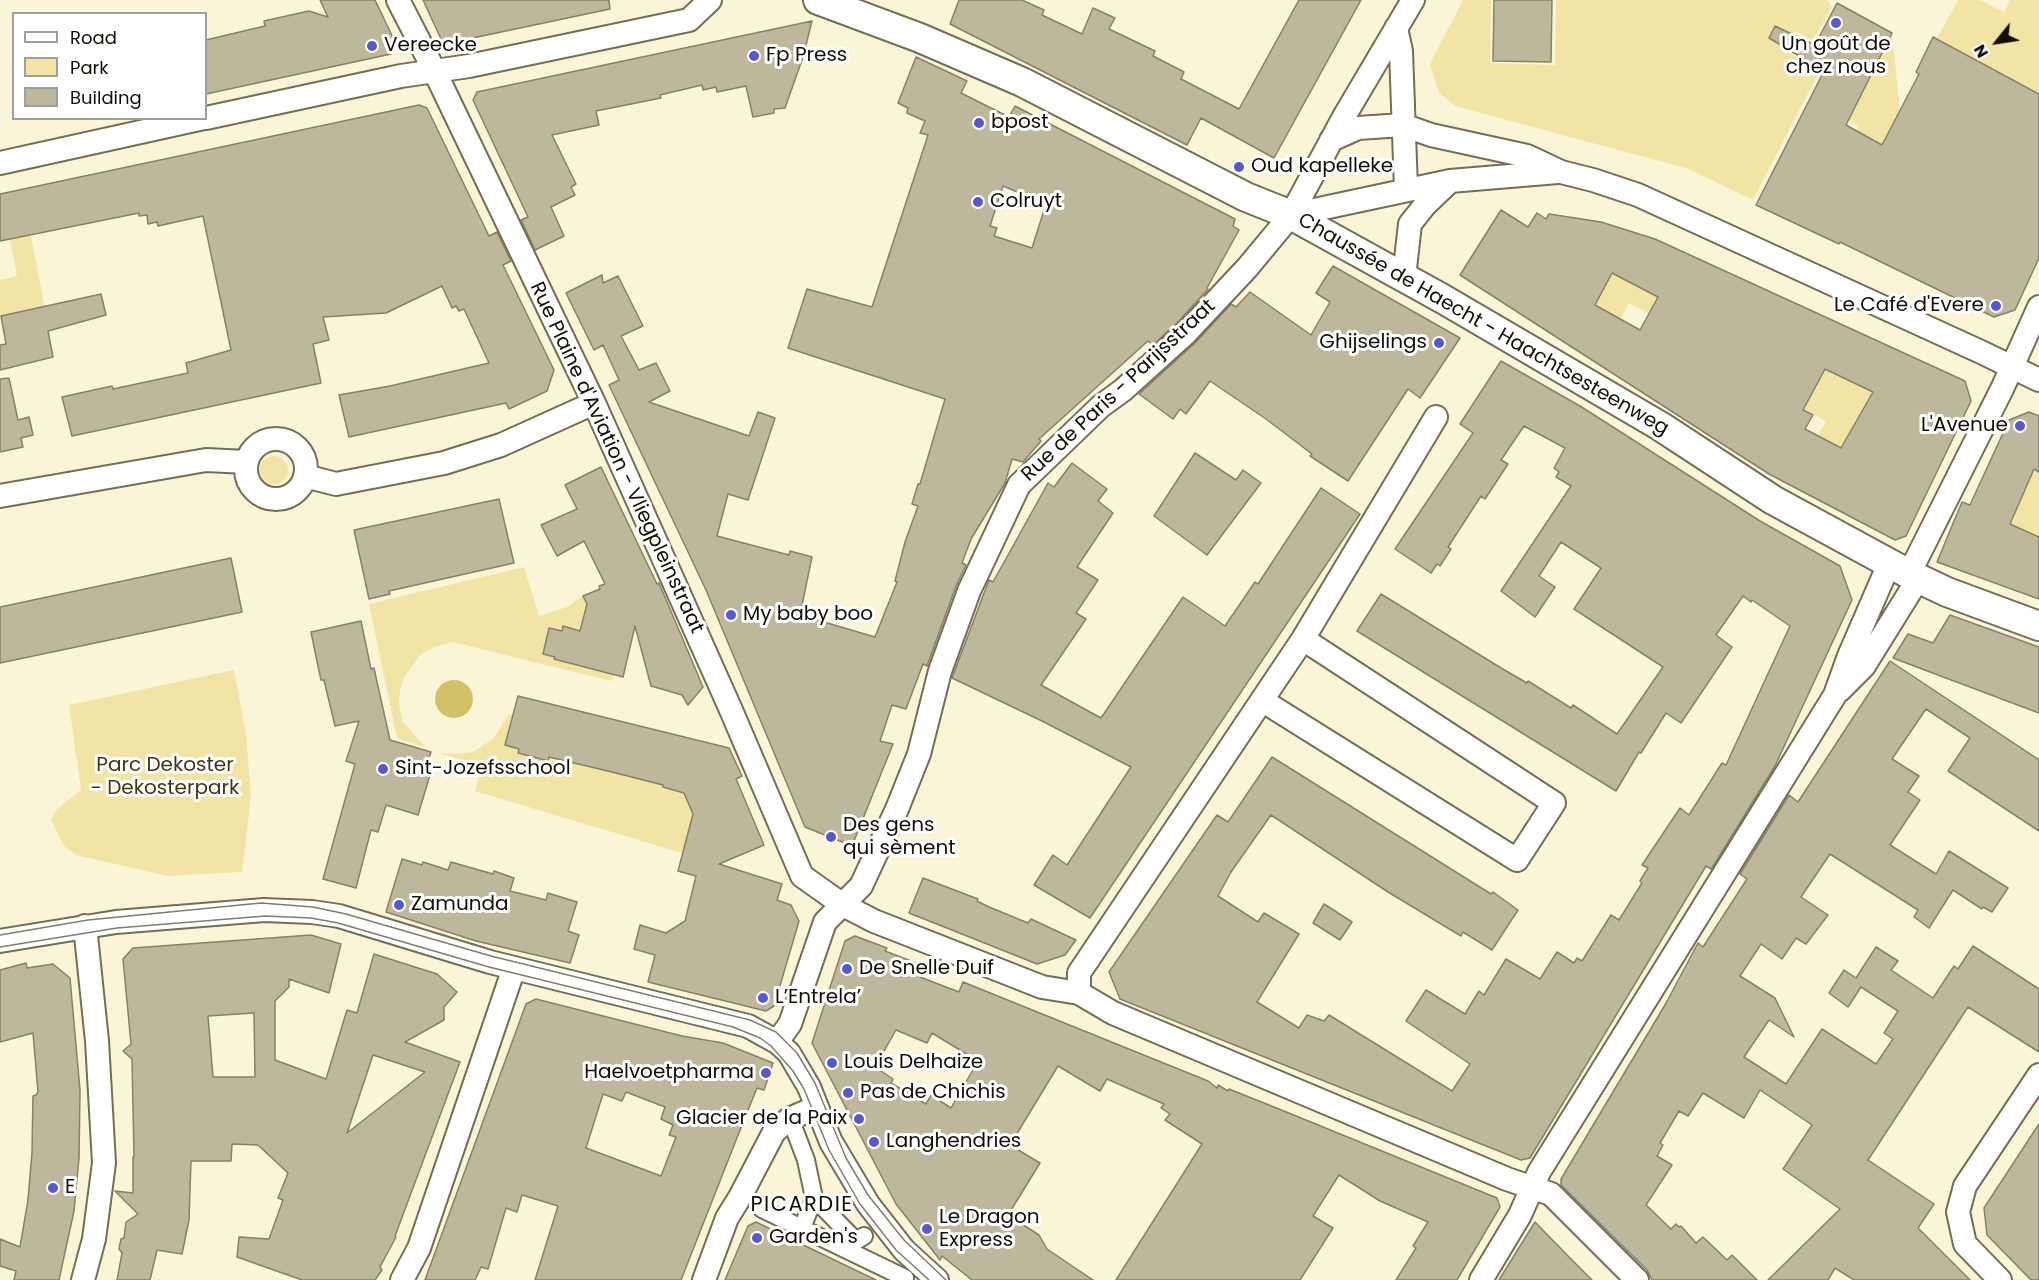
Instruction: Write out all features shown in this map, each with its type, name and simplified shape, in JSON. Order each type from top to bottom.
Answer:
[{"type":"street","name":"Rue Plaine d'Aviation - Vliegpleinstraat","points":[[398,0],[594,403],[731,710],[802,876],[843,905],[874,921],[1042,987],[1079,993]]},
{"type":"street","points":[[207,118],[390,78],[469,66],[689,20],[710,0]]},
{"type":"street","name":"Chaussée de Haecht - Haachtsesteenweg","points":[[818,0],[862,7],[1022,82],[1246,196],[1291,215],[1404,277],[1660,426],[1773,500],[1905,572],[1947,592],[2039,626]]},
{"type":"street","name":"Rue de Paris - Parijsstraat","points":[[777,1042],[790,1024],[825,922],[861,886],[897,809],[919,754],[940,671],[969,591],[1019,485],[1101,406],[1124,390],[1186,333],[1247,268],[1291,215],[1331,140],[1413,0]]},
{"type":"street","points":[[1396,28],[1401,51],[1406,189]]},
{"type":"street","points":[[0,163],[196,120]]},
{"type":"street","points":[[1331,140],[1358,128],[1402,125],[1431,135],[1527,156],[1561,172],[1638,195],[2039,381]]},
{"type":"street","points":[[1291,215],[1450,181],[1561,172]]},
{"type":"street","points":[[1404,277],[1410,224],[1425,205],[1450,181]]},
{"type":"street","points":[[1835,695],[1864,666],[1905,572],[2012,367],[2039,307]]},
{"type":"street","points":[[305,476],[336,484],[444,463],[501,445],[594,403]]},
{"type":"street","points":[[1437,417],[1303,639],[1079,974],[1079,993],[1113,1013],[1551,1194],[1637,1280]]},
{"type":"street","points":[[272,439],[283,440],[294,445],[302,454],[306,465],[305,476],[301,487],[292,495],[282,499],[270,499],[260,495],[253,488],[246,471],[247,462],[252,451],[261,443],[272,439]]},
{"type":"street","points":[[0,496],[206,460],[247,462]]},
{"type":"street","points":[[1481,1280],[1520,1215],[1539,1172],[1835,695],[1849,656],[1905,572]]},
{"type":"street","points":[[1263,701],[1517,860],[1554,803],[1303,639]]},
{"type":"street","points":[[0,941],[85,926],[264,910],[312,912],[339,916],[514,968],[734,1021],[757,1030],[777,1042],[789,1053],[799,1068],[831,1142],[856,1185],[883,1225],[904,1250],[937,1280]]},
{"type":"street","points":[[83,1280],[94,1239],[104,1163],[97,1041],[85,926]]},
{"type":"street","points":[[402,1280],[418,1248],[514,968]]},
{"type":"street","points":[[2000,1280],[1965,1244],[1958,1212],[1965,1186],[2039,1075]]},
{"type":"street","points":[[705,1280],[727,1218],[774,1132],[789,1119],[817,1107]]},
{"type":"street","points":[[795,1131],[806,1149],[814,1198],[802,1228]]},
{"type":"street","points":[[814,1198],[856,1242],[864,1236]]},
{"type":"street","points":[[762,1209],[904,1278]]},
{"type":"green space","points":[[1463,0],[1491,0],[1490,63],[1555,65],[1556,0],[1828,0],[1832,7],[1813,41],[1795,31],[1785,50],[1819,72],[1753,200],[1689,169],[1455,106],[1439,93],[1430,64]]},
{"type":"green space","points":[[1958,0],[1979,0],[2004,12],[2010,0],[2039,0],[2039,94],[1937,38]]},
{"type":"green space","points":[[1892,33],[1900,111],[1874,159],[1843,157],[1859,126],[1849,120]]},
{"type":"green space","points":[[30,231],[47,319],[24,311],[0,316],[0,280],[17,276],[9,235]]},
{"type":"green space","points":[[1612,271],[1658,297],[1649,313],[1629,303],[1618,324],[1590,316],[1598,300],[1588,294]]},
{"type":"green space","points":[[1825,369],[1842,377],[1876,386],[1870,397],[1894,481],[1816,439],[1826,421],[1803,409]]},
{"type":"green space","points":[[274,456],[284,460],[288,470],[284,480],[274,484],[264,480],[260,470],[264,460]]},
{"type":"green space","points":[[2034,469],[2039,472],[2039,537],[2007,529]]},
{"type":"green space","points":[[524,567],[539,616],[567,607],[583,596],[591,613],[580,631],[563,627],[555,659],[614,675],[612,681],[453,642],[434,647],[420,655],[405,676],[400,689],[399,704],[403,722],[426,748],[397,738],[369,604]]},
{"type":"green space","name":"Parc Dekoster - Dekosterpark","points":[[234,670],[246,734],[251,797],[242,872],[168,876],[76,855],[64,846],[51,820],[56,810],[81,790],[69,705]]},
{"type":"green space","points":[[509,714],[513,715],[505,745],[519,749],[518,753],[549,757],[612,772],[663,785],[663,787],[677,791],[686,790],[693,814],[682,853],[475,791],[482,765],[437,753],[473,752],[493,739]]},
{"type":"shaded area","points":[[454,680],[461,681],[467,686],[472,692],[472,706],[467,712],[461,717],[454,718],[447,717],[441,712],[436,706],[435,699],[436,692],[441,686],[447,681]]},
{"type":"building","points":[[320,0],[375,0],[396,44],[391,54],[207,94],[207,40],[265,26],[264,21],[309,11],[328,17]]},
{"type":"building","points":[[423,0],[609,0],[610,9],[449,43],[441,39]]},
{"type":"building","points":[[959,0],[1022,0],[1044,10],[1042,15],[1082,34],[1093,8],[1115,18],[1109,29],[1155,51],[1153,56],[1184,72],[1181,79],[1239,109],[1299,0],[1361,0],[1274,158],[1201,118],[1187,145],[950,24]]},
{"type":"building","points":[[1494,0],[1552,0],[1551,62],[1493,61]]},
{"type":"building","points":[[1837,3],[1892,33],[1846,125],[1882,145],[1919,74],[1916,72],[1933,37],[2039,94],[2039,258],[2015,310],[1994,317],[1840,242],[1839,244],[1756,205],[1824,71],[1769,38],[1775,26],[1815,45]]},
{"type":"building","points":[[812,21],[803,57],[785,108],[774,109],[774,113],[753,117],[746,86],[717,92],[716,87],[703,90],[702,85],[660,95],[661,98],[596,111],[599,125],[552,135],[576,184],[571,187],[575,195],[551,207],[564,236],[535,250],[521,220],[528,217],[473,100],[477,92]]},
{"type":"building","points":[[916,57],[967,81],[961,93],[1009,117],[1015,106],[1235,219],[1233,226],[1239,230],[1208,289],[1177,323],[1153,345],[1148,341],[1039,439],[1041,441],[1023,462],[1012,459],[1005,483],[971,539],[962,563],[966,565],[927,666],[923,664],[906,709],[892,705],[880,741],[893,744],[852,846],[805,827],[706,590],[609,385],[619,380],[603,345],[594,350],[566,293],[602,275],[603,283],[618,276],[643,326],[621,336],[639,370],[656,363],[670,391],[649,402],[749,436],[758,412],[775,418],[748,500],[728,494],[717,536],[789,555],[790,551],[812,557],[800,615],[875,637],[897,582],[895,581],[905,542],[918,506],[912,504],[945,399],[788,348],[807,289],[872,307],[928,135],[920,133],[925,121],[907,113],[908,108],[898,103]],"holes":[[[1003,186],[1046,204],[1032,248],[994,236],[997,228],[990,226]]]},
{"type":"building","points":[[419,105],[427,108],[489,236],[497,232],[511,261],[503,265],[554,370],[547,391],[509,409],[506,403],[349,437],[339,395],[390,386],[489,363],[464,309],[459,311],[456,306],[452,308],[442,286],[386,313],[323,317],[329,340],[313,344],[321,383],[72,436],[62,397],[188,373],[186,363],[231,350],[203,216],[158,226],[157,222],[148,224],[147,215],[139,216],[139,213],[0,241],[0,194]]},
{"type":"building","points":[[1501,210],[1528,227],[1537,213],[1546,219],[1549,214],[1601,222],[1655,239],[1965,381],[1971,401],[1906,536],[1895,540],[1769,474],[1460,275]],"holes":[[[1612,273],[1658,297],[1640,330],[1595,305]],[[1825,369],[1873,392],[1841,448],[1805,429],[1813,415],[1803,410]]]},
{"type":"building","points":[[1333,266],[1460,338],[1420,398],[1408,389],[1348,481],[1310,456],[1312,454],[1266,419],[1210,381],[1186,414],[1180,409],[1173,419],[1139,394],[1195,343],[1231,304],[1236,307],[1250,292],[1311,335],[1330,302],[1316,293]]},
{"type":"building","points":[[101,294],[106,315],[48,331],[53,357],[0,370],[0,345],[6,344],[1,316]]},
{"type":"building","points":[[1501,361],[1580,406],[1760,521],[1840,566],[1852,600],[1775,766],[1711,869],[1706,866],[1530,1158],[1521,1160],[1120,999],[1109,972],[1217,815],[1228,822],[1272,757],[1491,894],[1493,892],[1518,910],[1492,950],[1463,932],[1461,936],[1388,892],[1271,815],[1231,872],[1218,896],[1258,922],[1264,913],[1299,934],[1257,1002],[1299,1028],[1307,1015],[1324,1021],[1329,1015],[1452,1091],[1470,1064],[1406,1021],[1426,990],[1465,1014],[1479,991],[1484,995],[1506,959],[1540,979],[1557,952],[1574,963],[1577,958],[1582,961],[1611,915],[1619,920],[1642,883],[1640,881],[1648,868],[1642,865],[1680,808],[1689,815],[1722,763],[1726,765],[1790,626],[1743,596],[1716,635],[1732,647],[1681,723],[1666,713],[1616,791],[1357,631],[1381,594],[1501,668],[1527,683],[1528,681],[1571,708],[1573,705],[1617,734],[1663,667],[1574,609],[1601,568],[1561,542],[1539,576],[1555,587],[1535,617],[1501,591],[1571,486],[1556,477],[1559,472],[1554,468],[1565,448],[1524,426],[1501,460],[1508,464],[1485,499],[1481,496],[1448,547],[1451,549],[1440,566],[1437,564],[1431,573],[1395,549],[1473,433],[1460,424]]},
{"type":"building","points":[[9,378],[18,420],[29,417],[33,435],[21,438],[23,447],[0,452],[0,379]]},
{"type":"building","points":[[2029,412],[2039,416],[2039,472],[2034,469],[2010,524],[2039,537],[2039,599],[1937,562],[1962,502],[1970,505],[2009,420]]},
{"type":"building","points":[[1195,453],[1236,480],[1243,470],[1261,483],[1207,555],[1154,516]]},
{"type":"building","points":[[1072,463],[1107,489],[1098,501],[1113,513],[1077,567],[1098,580],[1076,613],[1086,619],[1041,685],[1101,718],[1183,597],[1225,626],[1255,582],[1258,584],[1321,488],[1360,514],[1090,918],[1034,885],[1053,855],[1067,865],[1131,767],[952,678],[989,580],[993,582],[1048,483],[1054,487]]},
{"type":"building","points":[[601,467],[657,584],[659,583],[703,687],[688,705],[682,695],[651,686],[635,626],[623,677],[543,654],[549,628],[562,631],[563,626],[580,631],[587,604],[583,596],[600,589],[599,586],[605,584],[584,541],[557,556],[541,525],[577,509],[565,485]]},
{"type":"building","points":[[499,499],[514,563],[389,591],[390,594],[369,599],[354,530]]},
{"type":"building","points":[[231,558],[242,612],[0,663],[0,607]]},
{"type":"building","points":[[1950,615],[2039,647],[2039,713],[1893,658],[1908,634],[1933,643]]},
{"type":"building","points":[[361,621],[390,740],[431,752],[427,763],[433,765],[418,815],[386,805],[378,832],[371,830],[356,888],[323,879],[355,764],[346,761],[359,721],[335,726],[324,680],[321,680],[311,632]]},
{"type":"building","points":[[1890,661],[2039,760],[2039,831],[1948,771],[1970,738],[1926,709],[1892,759],[1919,776],[1908,792],[1920,800],[1890,845],[1936,874],[1949,851],[2008,888],[1992,912],[1983,907],[1982,909],[1953,890],[1929,928],[1914,917],[1918,910],[1830,854],[1801,897],[1828,915],[1806,944],[1796,938],[1782,959],[1761,944],[1740,976],[1775,998],[1794,1037],[1769,1020],[1744,1057],[1786,1084],[1822,1029],[1876,1064],[1893,1039],[1884,1033],[1898,1011],[1861,987],[1848,1007],[1829,993],[1844,970],[1856,978],[1876,947],[1898,961],[1891,970],[1933,998],[1954,966],[1958,969],[1973,946],[2039,989],[2039,1052],[1968,1007],[1868,1160],[1934,1204],[1918,1228],[1970,1280],[1854,1280],[1835,1268],[1828,1280],[1768,1280],[1840,1209],[1783,1169],[1812,1125],[1760,1090],[1744,1118],[1703,1093],[1688,1116],[1679,1111],[1660,1143],[1663,1145],[1657,1156],[1672,1165],[1646,1205],[1671,1229],[1676,1224],[1681,1226],[1696,1243],[1703,1237],[1727,1260],[1732,1255],[1757,1280],[1652,1280],[1647,1270],[1561,1185],[1561,1179],[1665,1005],[1698,943],[1703,947],[1747,879],[1740,874],[1789,795],[1798,802]]},
{"type":"building","points":[[518,696],[729,748],[742,776],[736,779],[764,845],[719,864],[782,884],[777,900],[791,905],[799,921],[774,1006],[766,1011],[648,982],[655,955],[634,949],[640,925],[666,933],[685,921],[696,876],[678,871],[693,814],[684,793],[663,787],[663,785],[612,772],[549,757],[548,761],[518,753],[519,749],[505,745]]},
{"type":"building","points":[[402,859],[422,865],[423,862],[448,870],[451,862],[493,874],[494,871],[514,878],[510,891],[546,900],[548,893],[577,902],[568,931],[579,935],[570,963],[476,941],[386,912]]},
{"type":"building","points":[[923,878],[978,899],[977,901],[989,907],[1028,923],[1031,919],[1076,940],[1065,955],[1037,964],[909,913]]},
{"type":"building","points":[[1324,904],[1352,922],[1340,940],[1313,923]]},
{"type":"building","points":[[311,935],[341,944],[329,993],[289,979],[289,987],[275,1001],[275,1060],[326,1079],[347,1010],[357,1013],[374,954],[437,974],[457,992],[444,1007],[444,1020],[405,1042],[460,1062],[396,1237],[380,1267],[382,1270],[375,1280],[302,1280],[237,1257],[239,1237],[269,1239],[283,1200],[278,1198],[288,1173],[258,1145],[232,1144],[231,1161],[191,1161],[189,1220],[182,1254],[157,1250],[150,1280],[117,1280],[122,1253],[119,1249],[121,1239],[124,1238],[126,1222],[138,1214],[115,1191],[133,1193],[132,1059],[123,1051],[131,1044],[123,959],[133,948]],"holes":[[[254,1013],[255,1077],[213,1077],[208,1016]],[[373,1055],[425,1072],[347,1133]]]},
{"type":"building","points":[[855,936],[887,948],[885,951],[924,966],[920,977],[959,992],[963,982],[1208,1081],[1217,1088],[1218,1085],[1228,1091],[1229,1089],[1497,1198],[1500,1207],[1457,1280],[1396,1280],[1416,1248],[1413,1246],[1428,1222],[1380,1201],[1339,1175],[1313,1216],[1333,1228],[1300,1280],[1116,1280],[1202,1144],[1165,1120],[1170,1114],[1161,1108],[1164,1104],[1107,1079],[1100,1091],[1058,1066],[1010,1145],[1040,1163],[1008,1215],[1039,1235],[1047,1249],[1093,1280],[972,1280],[942,1256],[940,1260],[896,1204],[812,1043],[845,941]],"holes":[[[896,1030],[927,1043],[932,1033],[978,1061],[951,1108],[931,1095],[926,1104],[891,1083],[893,1079],[875,1067]]]},
{"type":"building","points":[[26,963],[27,968],[53,964],[70,978],[80,1090],[79,1158],[74,1211],[59,1280],[14,1280],[16,1271],[0,1266],[0,1239],[20,1247],[28,1200],[33,1096],[38,1092],[33,1033],[0,1042],[0,970]]},
{"type":"building","points":[[536,999],[682,1036],[723,1043],[773,1063],[764,1090],[757,1088],[681,1280],[535,1280],[558,1206],[522,1195],[517,1212],[506,1208],[488,1269],[481,1267],[475,1280],[425,1280],[526,1004]],"holes":[[[626,1092],[665,1107],[661,1119],[673,1125],[669,1135],[676,1137],[661,1176],[586,1148],[603,1094],[622,1101]]]},
{"type":"building","points":[[2039,1124],[2039,1280],[2031,1280],[1987,1235],[1984,1208]]},
{"type":"building","points":[[756,1222],[876,1280],[725,1280],[748,1226]]},
{"type":"building","points":[[1535,1222],[1570,1258],[1592,1280],[1499,1280]]},
{"type":"tram line","points":[[0,935],[88,920],[261,903],[313,907],[346,914],[491,956],[750,1020],[776,1032],[797,1053],[815,1083],[846,1158],[868,1195],[904,1240],[946,1280]]},
{"type":"tram line","points":[[0,947],[117,928],[265,916],[311,918],[338,923],[489,967],[733,1027],[760,1038],[771,1046],[793,1071],[804,1089],[829,1150],[860,1204],[896,1250],[929,1280]]},
{"type":"place","name":"Un goût de chez nous","points":[[1836,23]]},
{"type":"place","name":"Vereecke","points":[[372,46]]},
{"type":"place","name":"Fp Press","points":[[754,56]]},
{"type":"place","name":"bpost","points":[[979,123]]},
{"type":"place","name":"Oud kapelleke","points":[[1239,167]]},
{"type":"place","name":"Colruyt","points":[[978,202]]},
{"type":"place","name":"Le Café d'Evere","points":[[1996,306]]},
{"type":"place","name":"Ghijselings","points":[[1439,343]]},
{"type":"place","name":"L'Avenue","points":[[2020,426]]},
{"type":"place","name":"My baby boo","points":[[731,615]]},
{"type":"place","name":"Sint-Jozefsschool","points":[[383,769]]},
{"type":"place","name":"Des gens qui sèment","points":[[831,837]]},
{"type":"place","name":"Zamunda","points":[[399,905]]},
{"type":"place","name":"De Snelle Duif","points":[[847,969]]},
{"type":"place","name":"L’Entrela’","points":[[763,998]]},
{"type":"place","name":"Louis Delhaize","points":[[832,1063]]},
{"type":"place","name":"Haelvoetpharma","points":[[766,1073]]},
{"type":"place","name":"Pas de Chichis","points":[[848,1093]]},
{"type":"place","name":"Glacier de la Paix","points":[[859,1119]]},
{"type":"place","name":"Langhendries","points":[[874,1142]]},
{"type":"place","name":"E","points":[[53,1188]]},
{"type":"place","name":"Le Dragon Express","points":[[927,1229]]},
{"type":"place","name":"Garden's","points":[[757,1238]]},
{"type":"district","name":"PICARDIE","points":[[802,1206]]}]
